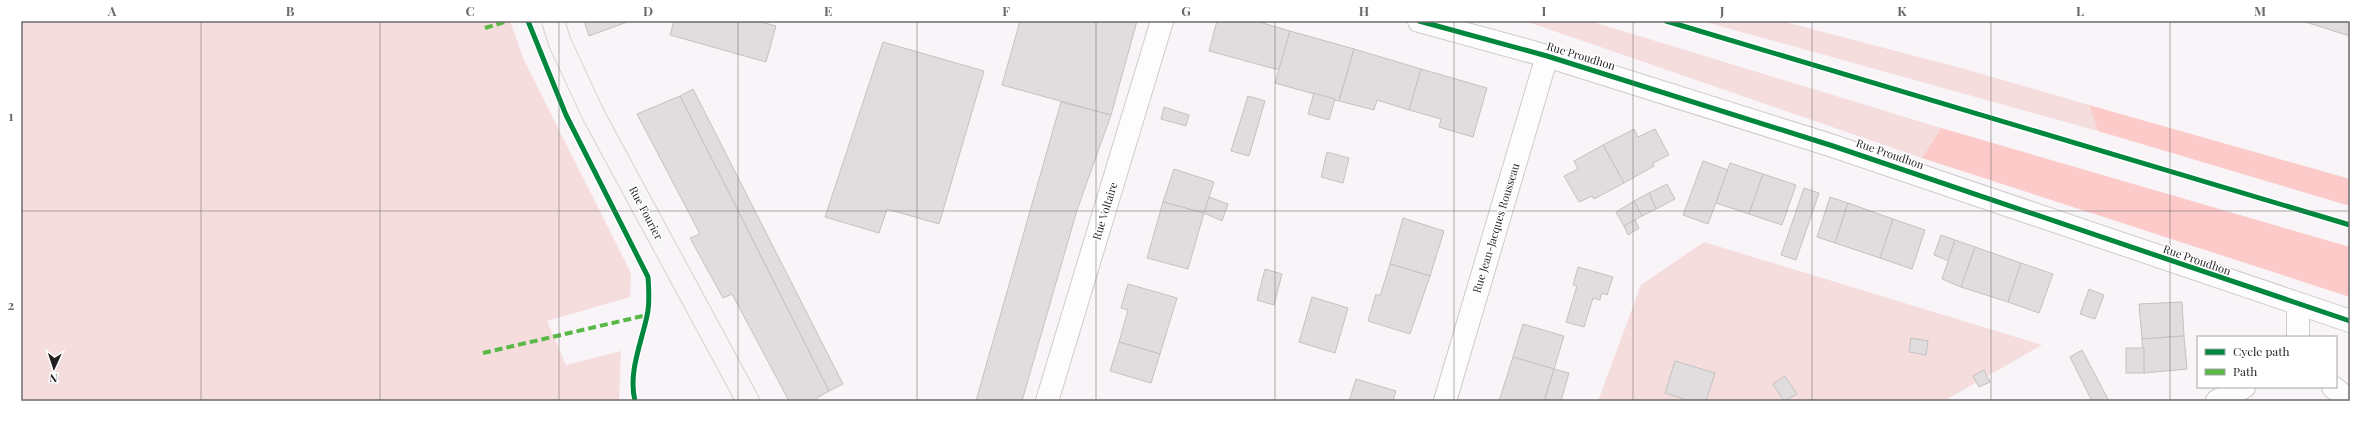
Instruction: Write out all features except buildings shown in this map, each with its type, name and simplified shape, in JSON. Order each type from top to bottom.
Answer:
[{"type":"main road","name":"Rue Fourier","points":[[553,21],[560,43],[594,116],[748,401]]},
{"type":"street","name":"Rue Voltaire","points":[[1047,401],[1162,21]]},
{"type":"street","name":"Rue Proudhon","points":[[1419,21],[1547,56],[1833,146],[2298,305],[2350,321]]},
{"type":"street","name":"Rue Jean-Jacques Rousseau","points":[[1445,401],[1547,56]]},
{"type":"street","points":[[2298,305],[2298,336]]},
{"type":"street","points":[[2217,401],[2242,388]]},
{"type":"street","points":[[2334,388],[2350,401]]},
{"type":"shaded area","points":[[21,21],[510,21],[524,60],[631,273],[630,297],[547,321],[566,365],[621,351],[619,401],[21,401]]},
{"type":"shaded area","points":[[1525,21],[1590,21],[1941,128],[1922,158]]},
{"type":"shaded area","points":[[1702,21],[1781,21],[1961,68],[2089,105],[2098,131]]},
{"type":"shaded area","points":[[2089,105],[2350,179],[2350,206],[2098,131]]},
{"type":"shaded area","points":[[1941,128],[2350,247],[2350,297],[1922,158]]},
{"type":"shaded area","points":[[1704,242],[2042,345],[1944,401],[1598,401],[1641,285]]},
{"type":"marked path","points":[[485,28],[508,21]]},
{"type":"marked path","points":[[483,353],[647,315]]},
{"type":"cycle path","points":[[528,21],[566,115],[648,277],[648,311],[634,369],[633,390],[635,401]]},
{"type":"cycle path","points":[[1419,21],[1547,56],[1833,146],[2350,321]]},
{"type":"cycle path","points":[[1666,21],[2350,225]]}]
